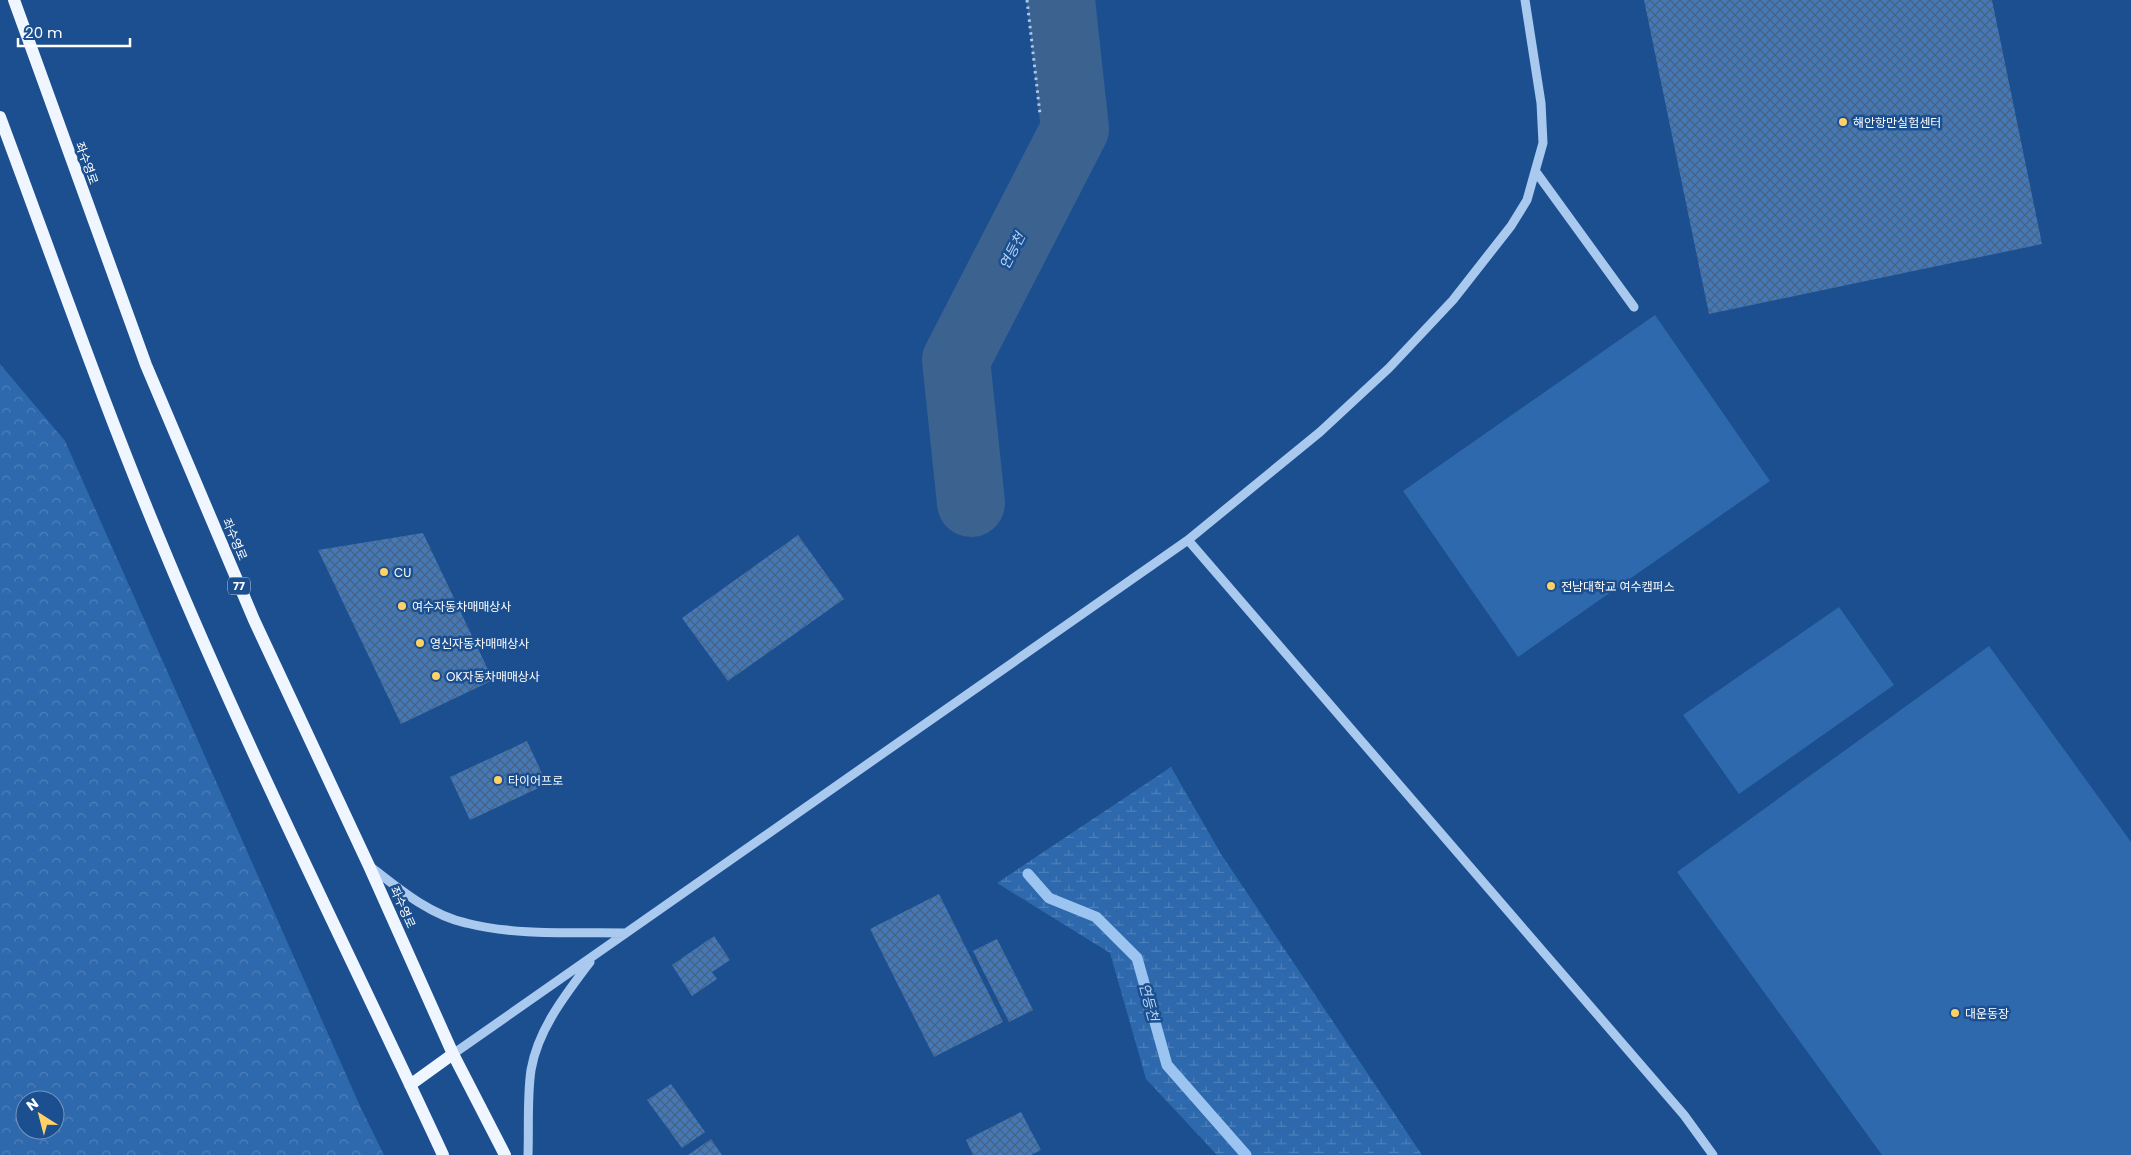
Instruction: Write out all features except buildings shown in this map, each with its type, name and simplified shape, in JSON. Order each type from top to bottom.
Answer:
[{"type":"main road","name":"좌수영로","points":[[14,0],[146,365],[254,620],[369,866],[453,1054],[505,1155]]},
{"type":"main road","points":[[0,117],[91,364],[165,552],[250,748],[443,1155]]},
{"type":"main road","points":[[410,1085],[453,1054]]},
{"type":"street","points":[[453,1054],[1188,540],[1320,432],[1415,341],[1453,300],[1511,226],[1527,200],[1543,144],[1542,103],[1525,0]]},
{"type":"street","points":[[1536,172],[1634,307]]},
{"type":"street","points":[[1188,540],[1677,1107],[1713,1155]]},
{"type":"street","points":[[369,866],[402,891],[436,911],[464,923],[499,929],[626,933]]},
{"type":"street","points":[[528,1155],[531,1069],[541,1038],[564,997],[595,955]]},
{"type":"path","points":[[1027,0],[1040,114]]},
{"type":"green space","points":[[1655,315],[1770,481],[1518,657],[1403,491]]},
{"type":"green space","points":[[0,364],[65,441],[360,1106],[384,1155],[0,1155]]},
{"type":"green space","points":[[1839,607],[1894,685],[1739,794],[1683,715]]},
{"type":"green space","name":"대운동장","points":[[1989,646],[2131,842],[2131,1155],[1882,1155],[1677,872]]},
{"type":"green space","points":[[1171,767],[1221,854],[1422,1155],[1217,1155],[1146,1079],[1110,953],[997,883]]},
{"type":"waterway","name":"연등천","points":[[971,503],[956,360],[1075,129],[1061,0]]},
{"type":"waterway","name":"연등천","points":[[1028,874],[1049,898],[1096,917],[1137,958],[1167,1065],[1246,1155]]},
{"type":"place","name":"해안항만실험센터","points":[[1843,122]]},
{"type":"place","name":"CU","points":[[384,572]]},
{"type":"place","name":"전남대학교 여수캠퍼스","points":[[1551,586]]},
{"type":"place","name":"여수자동차매매상사","points":[[402,606]]},
{"type":"place","name":"영신자동차매매상사","points":[[420,643]]},
{"type":"place","name":"OK자동차매매상사","points":[[436,676]]},
{"type":"place","name":"타이어프로","points":[[498,780]]},
{"type":"place","name":"대운동장","points":[[1955,1013]]}]
